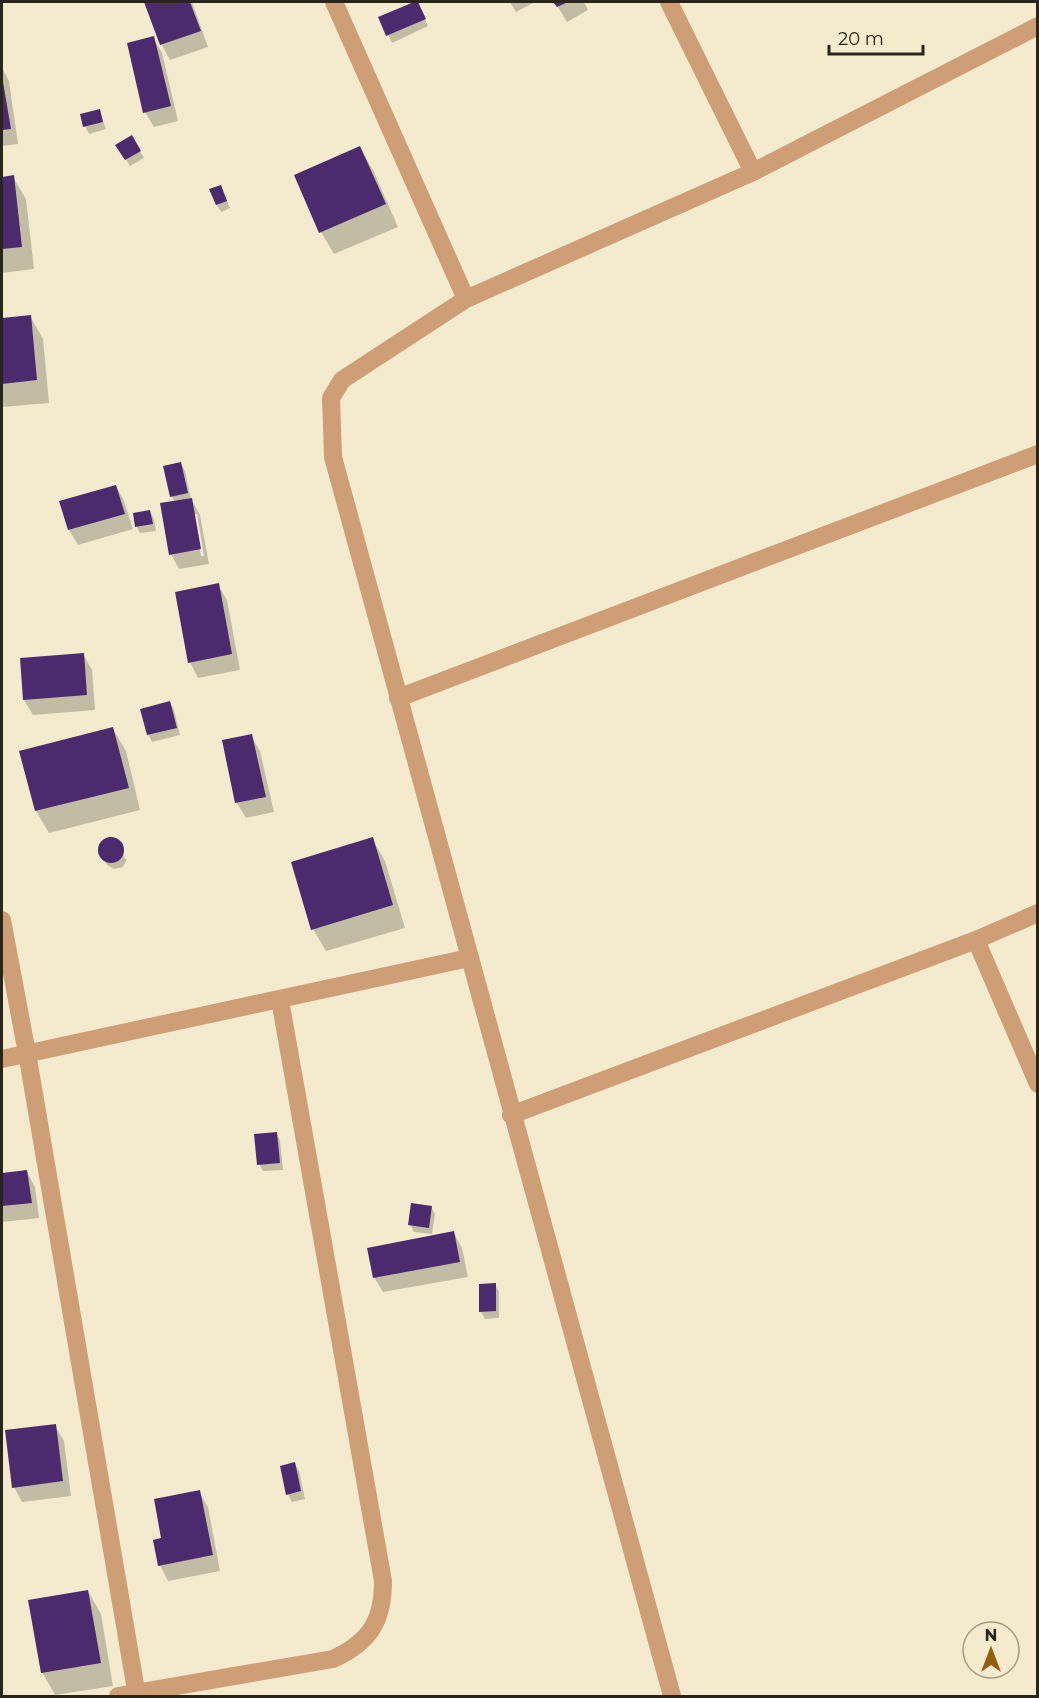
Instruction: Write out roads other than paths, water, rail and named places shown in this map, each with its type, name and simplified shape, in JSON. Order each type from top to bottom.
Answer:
[{"type":"street","points":[[334,2],[466,299]]},
{"type":"street","points":[[669,2],[753,172]]},
{"type":"street","points":[[672,1696],[333,457],[331,398],[342,380],[466,299],[753,172],[1038,26]]},
{"type":"street","points":[[398,698],[1038,454]]},
{"type":"street","points":[[512,1115],[976,940],[1038,913]]},
{"type":"street","points":[[2,920],[27,1053],[130,1695],[333,1659],[352,1651],[367,1637],[377,1620],[383,1601],[383,1581],[280,1000]]},
{"type":"street","points":[[976,940],[1038,1084]]},
{"type":"street","points":[[2,1059],[469,958]]}]
